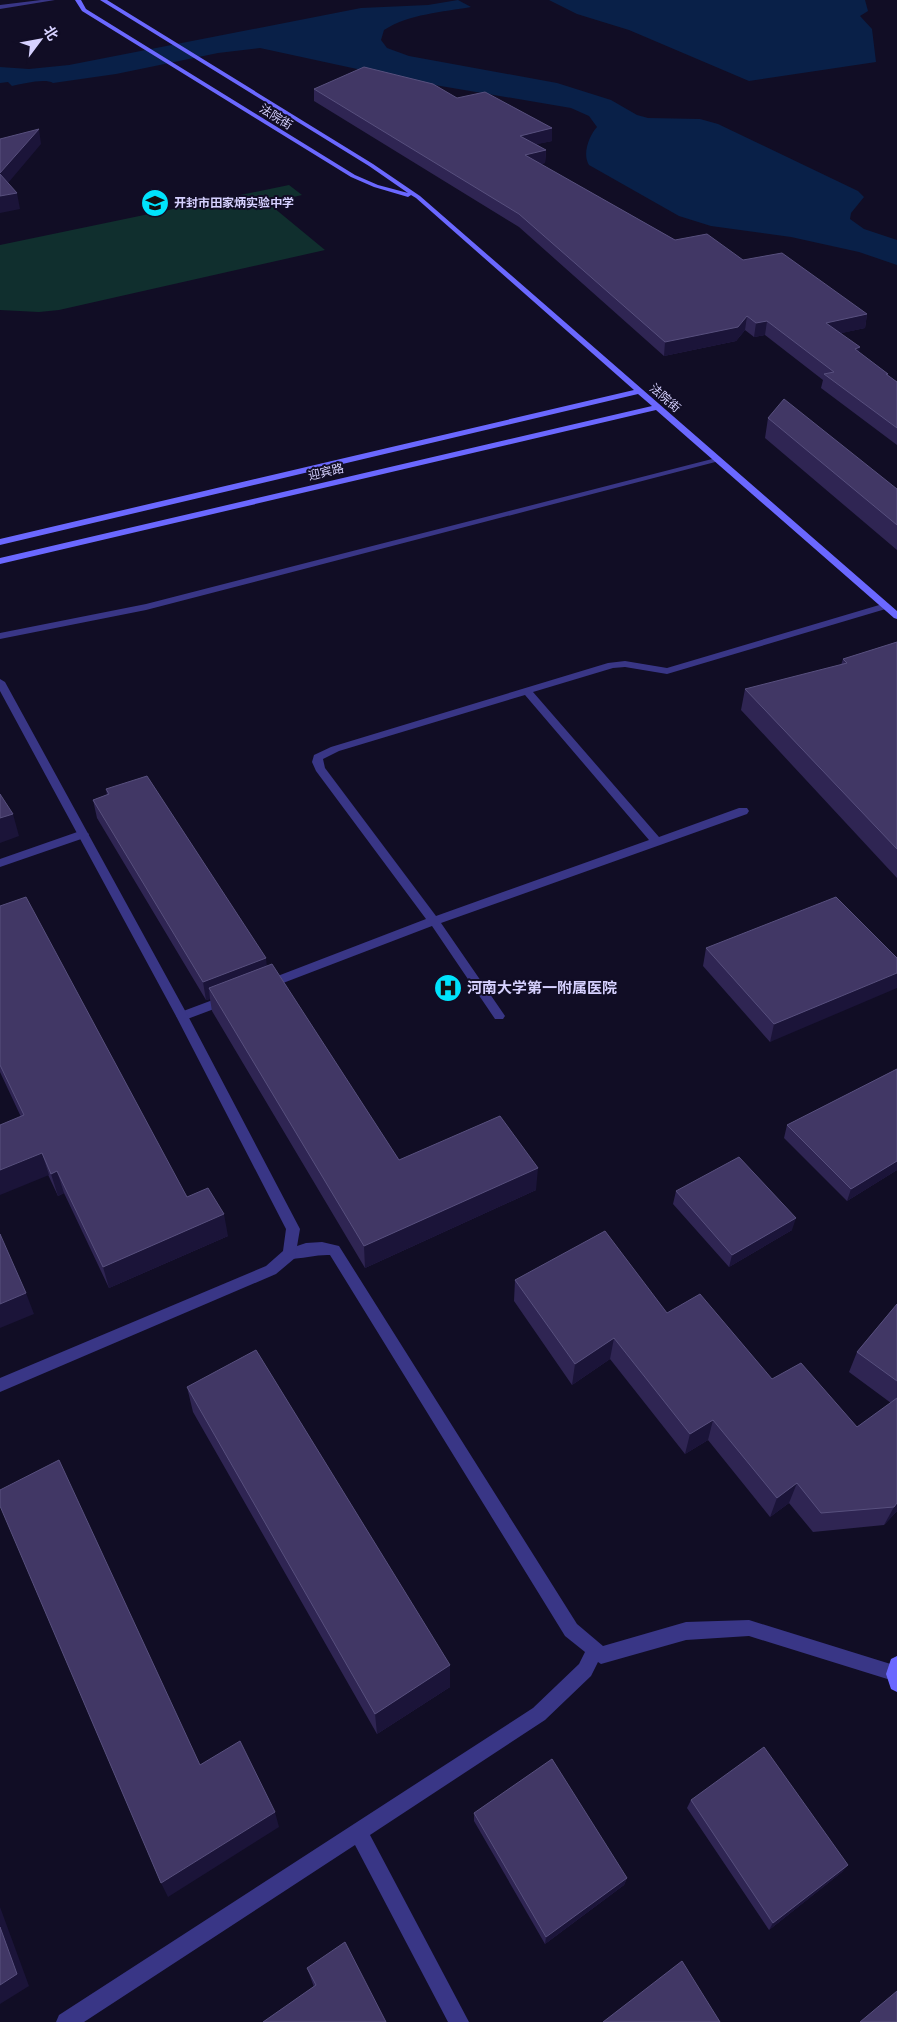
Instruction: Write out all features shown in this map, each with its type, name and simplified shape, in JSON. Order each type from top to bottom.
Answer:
[{"type":"street","points":[[0,7],[52,0]]},
{"type":"street","name":"法院街","points":[[78,0],[84,10],[353,176],[376,186],[418,197]]},
{"type":"street","name":"法院街","points":[[103,0],[215,71],[371,165],[418,197],[897,616]]},
{"type":"street","name":"迎宾路","points":[[0,542],[639,391]]},
{"type":"street","name":"迎宾路","points":[[0,561],[657,406]]},
{"type":"street","points":[[0,636],[146,607],[719,460]]},
{"type":"street","points":[[499,1016],[434,921],[320,769],[317,762],[318,757],[335,749],[618,664],[667,671],[886,606]]},
{"type":"street","points":[[0,682],[182,1016],[293,1229],[290,1254]]},
{"type":"street","points":[[527,691],[657,842]]},
{"type":"street","points":[[257,988],[434,921],[743,811]]},
{"type":"street","points":[[0,863],[83,834]]},
{"type":"street","points":[[182,1016],[238,995]]},
{"type":"street","points":[[0,1385],[271,1270],[290,1254],[305,1248],[319,1247],[334,1250],[571,1630],[601,1655],[686,1631],[749,1628],[896,1674]]},
{"type":"street","points":[[66,2022],[359,1833],[538,1714],[585,1670],[595,1650]]},
{"type":"street","points":[[359,1833],[459,2022]]},
{"type":"green space","points":[[289,185],[302,195],[268,203],[325,250],[59,310],[39,312],[0,310],[0,245]]},
{"type":"water","points":[[458,0],[471,7],[426,14],[404,20],[384,30],[381,40],[387,48],[409,56],[557,83],[611,100],[637,115],[648,118],[700,119],[718,124],[858,191],[864,197],[851,213],[850,219],[864,229],[897,240],[897,265],[859,252],[791,237],[711,226],[679,216],[589,165],[586,156],[587,145],[597,127],[589,116],[571,108],[417,82],[260,48],[218,53],[116,74],[53,83],[39,81],[12,86],[8,82],[0,83],[0,67],[29,69],[69,65],[361,8],[428,5]]},
{"type":"water","points":[[549,0],[865,0],[868,11],[860,16],[872,29],[876,62],[749,81],[629,30],[577,14]]},
{"type":"building","points":[[364,67],[433,84],[457,98],[485,92],[552,128],[520,136],[546,150],[525,155],[675,240],[707,234],[743,260],[782,253],[867,314],[826,323],[860,347],[855,349],[897,382],[897,428],[824,374],[834,372],[767,321],[756,323],[747,316],[738,327],[665,342],[519,214],[314,89]]},
{"type":"building","points":[[39,129],[0,173],[0,139]]},
{"type":"building","points":[[0,174],[17,193],[0,196]]},
{"type":"building","points":[[784,399],[897,489],[897,525],[768,418]]},
{"type":"building","points":[[897,642],[897,849],[745,689],[847,663],[843,659]]},
{"type":"building","points":[[147,776],[266,958],[203,982],[93,800],[109,794],[106,789]]},
{"type":"building","points":[[0,794],[13,814],[0,818]]},
{"type":"building","points":[[26,897],[187,1197],[208,1188],[224,1214],[103,1267],[57,1171],[51,1174],[42,1153],[0,1170],[0,1125],[24,1115],[0,1065],[0,906]]},
{"type":"building","points":[[836,897],[897,958],[897,973],[774,1024],[706,948]]},
{"type":"building","points":[[272,964],[399,1160],[500,1116],[538,1168],[364,1246],[209,988]]},
{"type":"building","points":[[897,1069],[897,1161],[851,1189],[787,1125]]},
{"type":"building","points":[[739,1157],[796,1218],[732,1255],[676,1191]]},
{"type":"building","points":[[605,1231],[667,1313],[700,1294],[772,1379],[801,1363],[857,1427],[897,1398],[897,1503],[894,1507],[821,1513],[797,1483],[777,1498],[713,1420],[690,1434],[614,1338],[575,1364],[515,1280]]},
{"type":"building","points":[[0,1234],[26,1293],[0,1304]]},
{"type":"building","points":[[897,1304],[897,1381],[857,1352]]},
{"type":"building","points":[[256,1350],[450,1665],[375,1714],[187,1387]]},
{"type":"building","points":[[59,1460],[200,1765],[240,1741],[275,1812],[161,1883],[0,1506],[0,1490]]},
{"type":"building","points":[[764,1747],[848,1865],[773,1923],[691,1800]]},
{"type":"building","points":[[552,1759],[627,1878],[546,1937],[474,1813]]},
{"type":"building","points":[[0,1927],[17,1974],[0,1985]]},
{"type":"building","points":[[345,1942],[386,2022],[263,2022],[316,1985],[307,1968]]},
{"type":"building","points":[[682,1961],[720,2022],[603,2022]]},
{"type":"building","points":[[897,1991],[897,2022],[860,2022]]},
{"type":"place","name":"开封市田家炳实验中学","points":[[155,203]]},
{"type":"place","name":"河南大学第一附属医院","points":[[448,988]]}]
